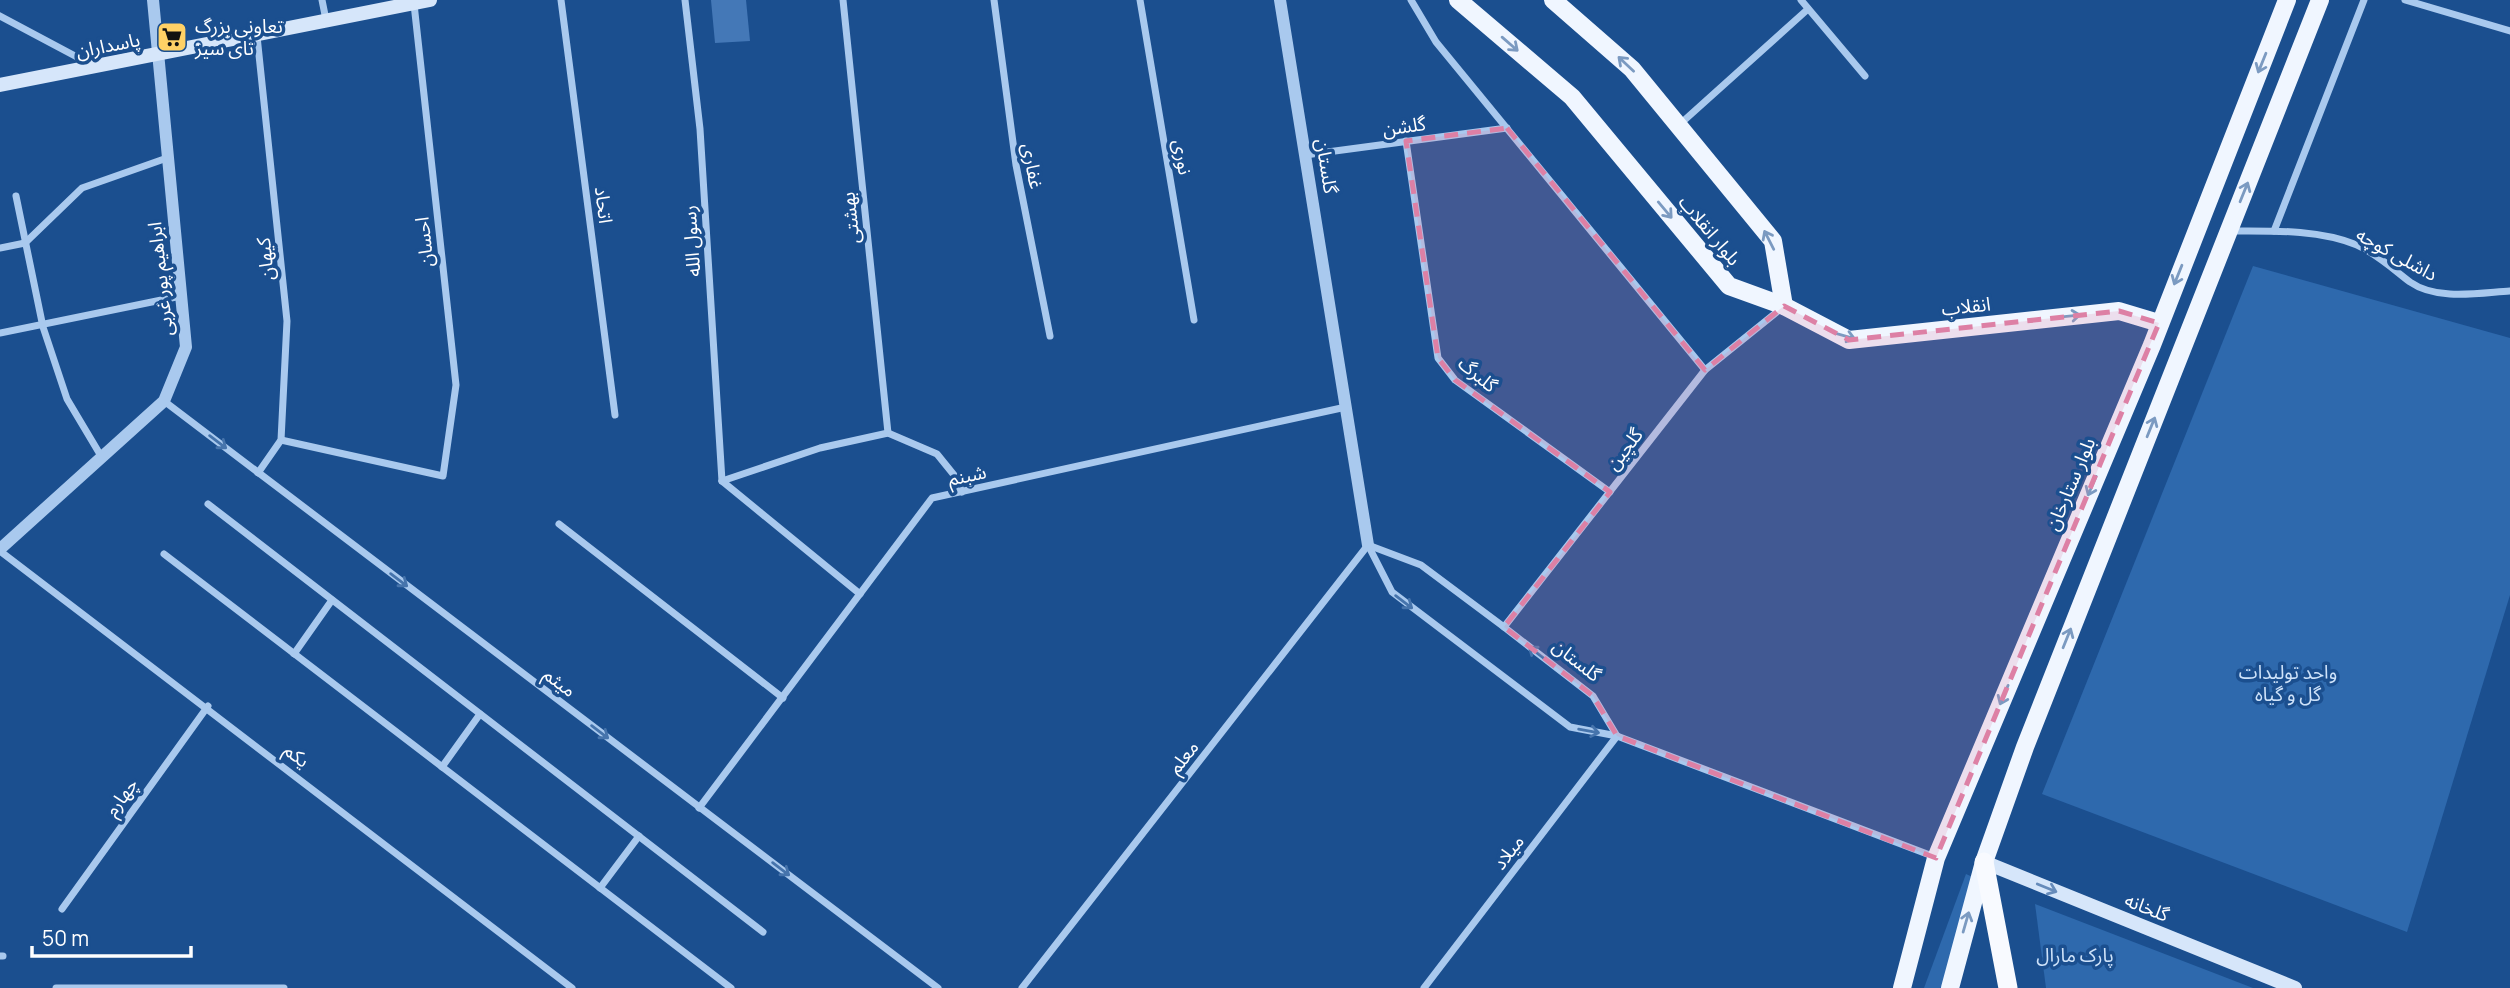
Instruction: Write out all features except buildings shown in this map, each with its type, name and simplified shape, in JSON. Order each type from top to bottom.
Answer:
[{"type":"highway","points":[[1984,862],[2008,988]]},
{"type":"main road","name":"پاسداران","points":[[0,85],[430,0]]},
{"type":"main road","name":"بلوار انقلاب","points":[[1458,0],[1572,97],[1729,286],[1784,306]]},
{"type":"main road","points":[[1553,0],[1632,69],[1773,241],[1784,306]]},
{"type":"main road","name":"بلوار ستارخان","points":[[1902,988],[1936,858],[2159,323],[2287,0]]},
{"type":"main road","points":[[1950,988],[1984,862],[2025,747],[2320,0]]},
{"type":"main road","name":"انقلاب","points":[[1784,306],[1849,340],[2119,311],[2159,323]]},
{"type":"main road","name":"گلخانه","points":[[1984,862],[2295,988]]},
{"type":"street","name":"ابراهیم پور غربی","points":[[0,550],[163,401],[186,347],[153,0]]},
{"type":"street","points":[[323,0],[326,22]]},
{"type":"street","name":"اتحاد","points":[[561,0],[615,415]]},
{"type":"street","name":"رسول الله","points":[[685,0],[700,129],[722,481]]},
{"type":"street","name":"بهشتی","points":[[843,0],[888,433]]},
{"type":"street","name":"غفاری","points":[[994,0],[1016,165],[1050,336]]},
{"type":"street","name":"نوری","points":[[1140,0],[1194,320]]},
{"type":"street","name":"گلستان","points":[[1280,0],[1368,545],[1392,592],[1570,727],[1617,736]]},
{"type":"street","points":[[1411,0],[1436,42],[1705,370]]},
{"type":"street","points":[[1801,0],[1865,76]]},
{"type":"street","points":[[2274,231],[2364,0]]},
{"type":"street","points":[[2405,0],[2510,31]]},
{"type":"street","name":"احسان","points":[[281,440],[443,476],[456,385],[414,4]]},
{"type":"street","points":[[1679,126],[1808,9]]},
{"type":"street","points":[[0,16],[96,67]]},
{"type":"street","name":"کیهان","points":[[257,36],[287,321],[281,440]]},
{"type":"street","name":"گلشن","points":[[1306,155],[1507,128]]},
{"type":"street","name":"گلبرگ","points":[[1406,141],[1438,358],[1455,380],[1610,492]]},
{"type":"street","points":[[0,248],[25,243],[82,188],[167,158]]},
{"type":"street","points":[[16,196],[43,327],[67,399],[101,456]]},
{"type":"street","name":"داشلی کوچه","points":[[2228,231],[2274,231],[2318,236],[2357,245],[2392,265],[2412,283],[2436,293],[2510,291]]},
{"type":"street","points":[[0,333],[43,327],[181,296]]},
{"type":"street","name":"گلچین","points":[[1504,627],[1705,370],[1784,306]]},
{"type":"street","name":"میثم","points":[[163,401],[938,988]]},
{"type":"street","name":"شبنم","points":[[699,807],[932,498],[1346,407]]},
{"type":"street","points":[[722,481],[820,448],[888,433],[937,454],[954,475],[962,492]]},
{"type":"street","points":[[258,472],[281,440]]},
{"type":"street","points":[[722,481],[860,594]]},
{"type":"street","points":[[208,505],[763,932]]},
{"type":"street","points":[[559,524],[783,698]]},
{"type":"street","name":"گلستان","points":[[1368,545],[1421,565],[1504,627],[1593,696],[1617,736]]},
{"type":"street","name":"معلم","points":[[1023,988],[1368,545]]},
{"type":"street","name":"یکم","points":[[0,550],[208,706],[572,988]]},
{"type":"street","points":[[164,554],[731,988]]},
{"type":"street","points":[[294,654],[332,600]]},
{"type":"street","name":"چهارم","points":[[62,909],[208,706]]},
{"type":"street","points":[[442,767],[480,714]]},
{"type":"street","points":[[1617,736],[1936,858]]},
{"type":"street","name":"میلاد","points":[[1424,988],[1617,736]]},
{"type":"street","points":[[600,888],[639,836]]},
{"type":"street","points":[[56,988],[284,988]]},
{"type":"highlighted area","points":[[1507,128],[1705,370],[1784,306],[1849,340],[2119,311],[2159,323],[1936,858],[1617,736],[1593,696],[1504,627],[1610,492],[1455,380],[1438,358],[1406,141]]},
{"type":"green space","name":"واحد تولیدات گل و گیاه","points":[[2253,266],[2510,338],[2510,595],[2407,932],[2042,794]]},
{"type":"green space","points":[[1966,874],[1977,879],[1953,988],[1924,988]]},
{"type":"green space","name":"پارک مارال","points":[[2035,904],[2253,988],[2046,988]]},
{"type":"place","name":"تعاونی بزرگ تای سیز","points":[[172,37]]}]
